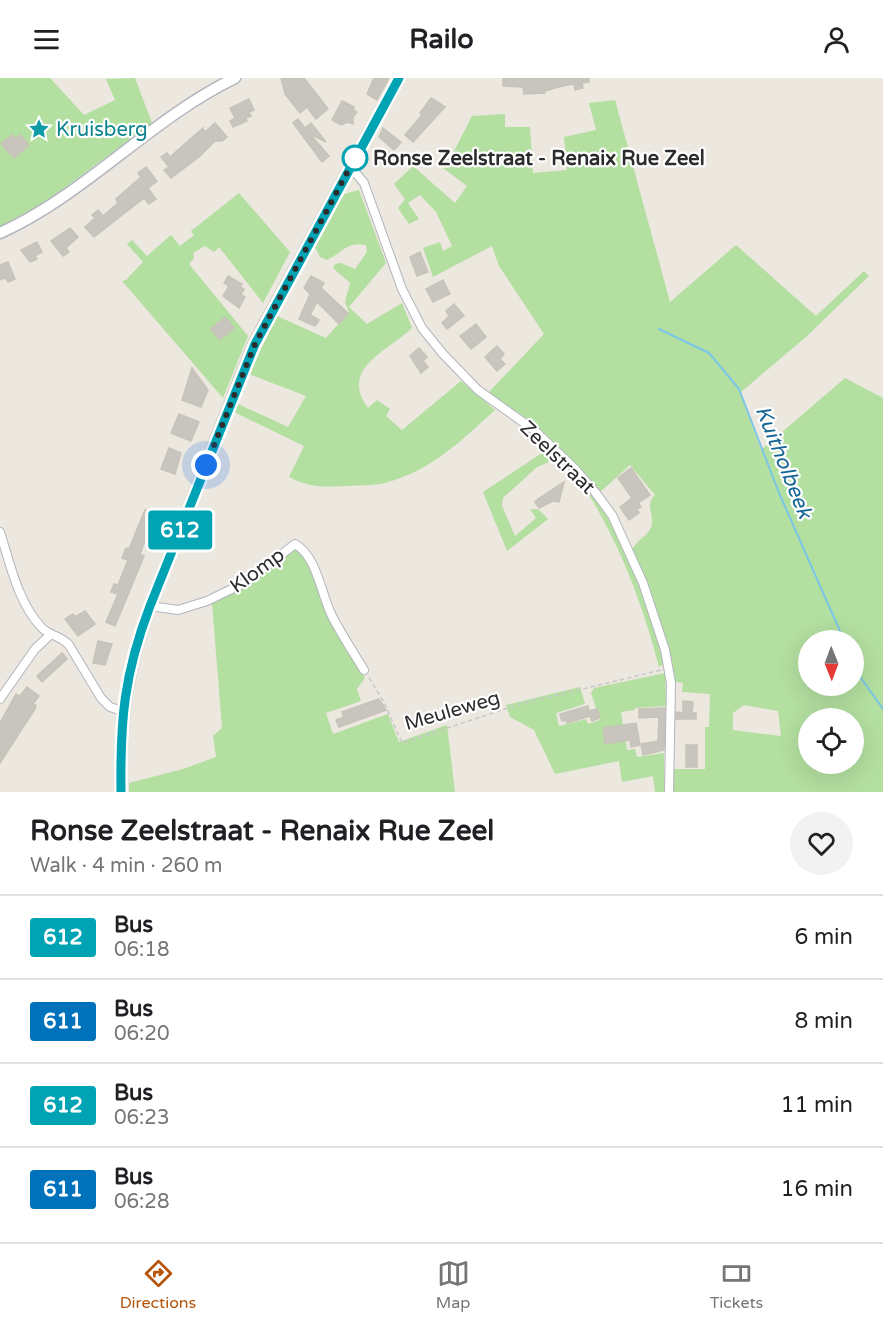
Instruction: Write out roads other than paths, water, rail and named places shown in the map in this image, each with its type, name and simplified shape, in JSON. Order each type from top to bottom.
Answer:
[{"type":"main road","points":[[0,233],[43,211],[168,118],[235,78]]},
{"type":"main road","points":[[121,792],[122,711],[132,657],[150,606],[255,344],[399,78]]},
{"type":"street","name":"Zeelstraat","points":[[350,166],[364,183],[402,289],[422,328],[443,354],[478,390],[534,430],[585,478],[607,508],[644,583],[659,627],[669,669],[671,692],[669,792]]},
{"type":"street","points":[[0,532],[29,611],[50,635]]},
{"type":"street","name":"Klomp","points":[[150,606],[178,610],[215,598],[246,582],[295,544],[303,551],[312,566],[332,616],[364,670]]},
{"type":"street","points":[[0,699],[35,649],[50,635],[57,635],[64,640],[101,698],[110,707],[122,711]]},
{"type":"waterway","name":"Kuitholbeek","points":[[659,329],[709,353],[739,389],[779,493],[840,630]]},
{"type":"waterway","name":"Kuitholbeek","points":[[864,682],[883,709]]},
{"type":"place","name":"Kruisberg","points":[[39,129]]},
{"type":"place","name":"Ronse Zeelstraat - Renaix Rue Zeel","points":[[355,158]]}]
